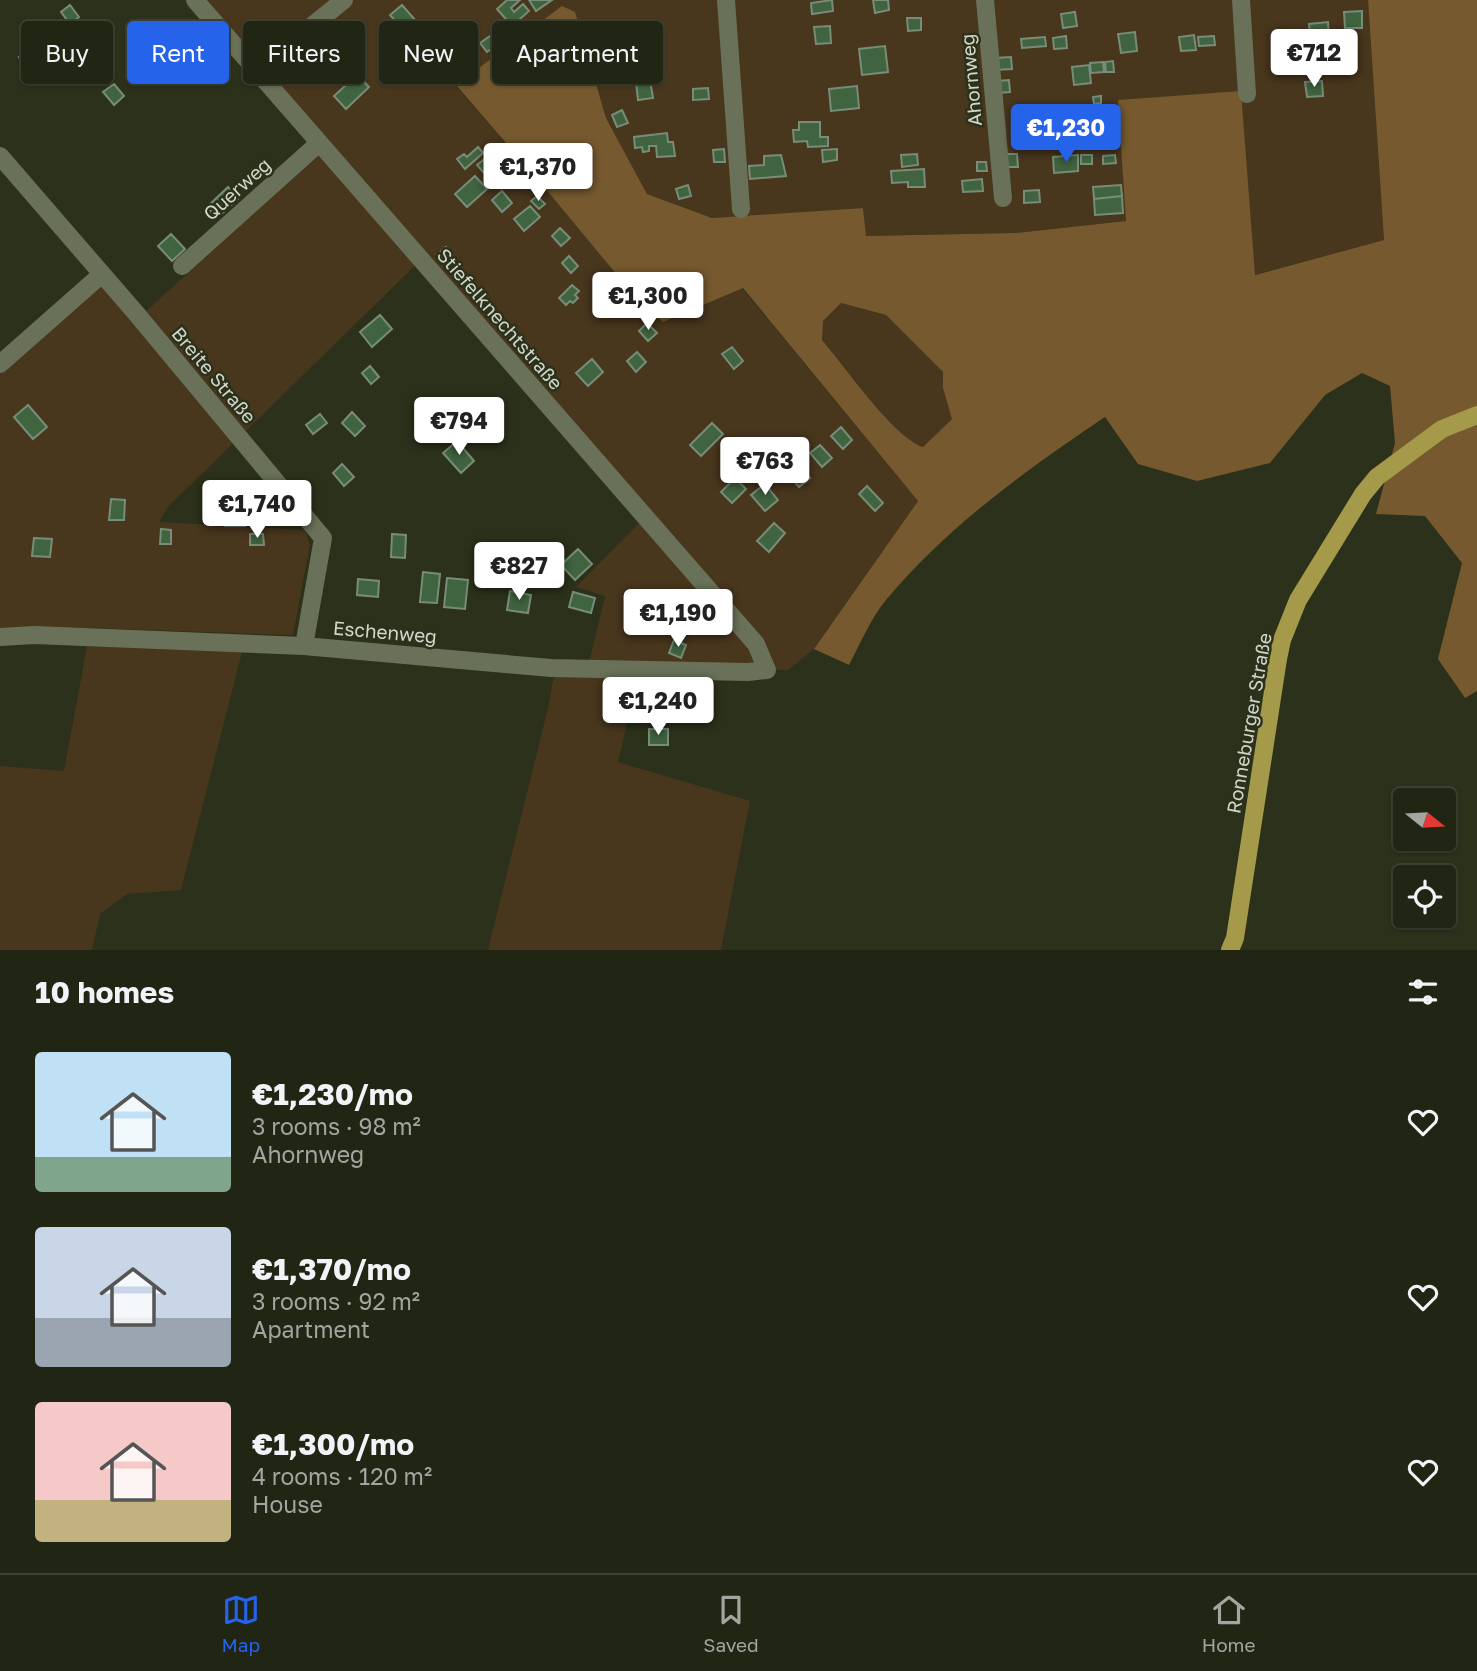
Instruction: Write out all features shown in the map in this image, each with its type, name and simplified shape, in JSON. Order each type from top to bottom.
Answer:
[{"type":"main road","name":"Ronneburger Straße","points":[[1230,950],[1235,938],[1278,659],[1282,640],[1298,600],[1363,494],[1377,477],[1442,429],[1477,415]]},
{"type":"street","name":"Stiefelknechtstraße","points":[[195,0],[243,56]]},
{"type":"street","points":[[318,21],[344,0]]},
{"type":"street","points":[[726,0],[741,209]]},
{"type":"street","name":"Ahornweg","points":[[985,0],[1003,198]]},
{"type":"street","points":[[1241,0],[1247,94]]},
{"type":"street","name":"Stiefelknechtstraße","points":[[267,84],[756,644],[767,670]]},
{"type":"street","name":"Querweg","points":[[183,266],[319,143]]},
{"type":"street","name":"Breite Straße","points":[[0,156],[323,538],[304,646]]},
{"type":"street","points":[[0,364],[102,274]]},
{"type":"street","name":"Eschenweg","points":[[0,637],[34,635],[304,646],[551,668],[748,672],[767,670]]},
{"type":"shaded area","points":[[203,0],[1368,0],[1384,240],[1254,275],[1241,91],[1126,221],[1015,233],[865,236],[863,208],[712,218],[647,194],[606,118],[596,84],[663,84],[663,21],[577,21],[575,13],[562,21],[492,21],[492,64],[478,73],[478,21],[379,21],[379,84],[459,84],[456,86],[641,304],[663,321],[742,288],[918,501],[814,649],[788,670],[588,666],[605,596],[576,587],[651,511],[426,255],[168,507],[159,522],[305,530],[310,545],[293,635],[92,628],[0,630],[0,373],[113,276],[145,312],[329,146],[275,84],[365,84],[365,21],[243,21],[243,46],[229,30],[229,21],[221,21]]},
{"type":"shaded area","points":[[1368,0],[1477,0],[1477,691],[1465,698],[1438,659],[1462,563],[1425,516],[1376,514],[1395,443],[1390,386],[1362,373],[1325,395],[1270,463],[1197,481],[1138,464],[1105,417],[1017,479],[935,548],[881,607],[849,665],[814,649],[918,501],[743,288],[663,322],[641,304],[456,85],[478,84],[478,69],[492,58],[492,84],[596,84],[606,118],[647,194],[712,218],[863,208],[866,236],[1015,233],[1126,221],[1118,100],[1241,91],[1255,275],[1384,240]],"holes":[[[841,303],[886,315],[943,372],[943,388],[952,419],[923,447],[911,441],[884,416],[822,340],[823,321]]]},
{"type":"shaded area","points":[[562,6],[575,12],[578,21],[542,21]]},
{"type":"shaded area","points":[[841,303],[886,315],[943,372],[943,388],[953,419],[923,447],[911,441],[884,416],[822,340],[823,321]]},
{"type":"shaded area","points":[[87,646],[242,652],[181,890],[127,894],[100,914],[92,950],[0,950],[0,766],[64,771]]},
{"type":"shaded area","points":[[554,675],[638,675],[618,762],[750,801],[721,950],[488,950]]},
{"type":"building","points":[[507,0],[520,0],[511,8],[514,12],[523,4],[529,11],[518,21],[508,21],[497,9]]},
{"type":"building","points":[[529,0],[552,0],[536,11]]},
{"type":"building","points":[[832,0],[833,11],[812,14],[811,3]]},
{"type":"building","points":[[873,0],[888,0],[889,10],[875,13]]},
{"type":"building","points":[[70,5],[79,17],[68,21],[61,12]]},
{"type":"building","points":[[402,5],[416,21],[395,21],[390,15]]},
{"type":"building","points":[[1362,11],[1362,28],[1345,28],[1344,12]]},
{"type":"building","points":[[1075,12],[1077,26],[1063,28],[1061,14]]},
{"type":"building","points":[[907,18],[921,18],[921,30],[908,31]]},
{"type":"building","points":[[1328,22],[1329,42],[1311,44],[1309,24]]},
{"type":"building","points":[[830,26],[831,43],[816,44],[814,27]]},
{"type":"building","points":[[1135,32],[1137,51],[1121,53],[1118,34]]},
{"type":"building","points":[[1347,34],[1347,47],[1338,47],[1338,35]]},
{"type":"building","points":[[492,35],[492,48],[487,52],[480,43]]},
{"type":"building","points":[[1194,35],[1196,50],[1181,51],[1179,37]]},
{"type":"building","points":[[1066,36],[1067,48],[1054,49],[1053,38]]},
{"type":"building","points":[[1214,36],[1215,45],[1199,46],[1198,37]]},
{"type":"building","points":[[1045,37],[1046,46],[1022,48],[1021,39]]},
{"type":"building","points":[[885,46],[888,72],[862,75],[859,49]]},
{"type":"building","points":[[1011,57],[1012,69],[994,70],[994,58]]},
{"type":"building","points":[[1113,61],[1114,72],[1106,72],[1105,62]]},
{"type":"building","points":[[1103,62],[1104,72],[1091,73],[1090,63]]},
{"type":"building","points":[[1089,65],[1091,83],[1074,85],[1072,67]]},
{"type":"building","points":[[1009,80],[1010,92],[998,93],[997,81]]},
{"type":"building","points":[[1322,81],[1323,96],[1307,97],[1305,82]]},
{"type":"building","points":[[365,83],[369,87],[346,109],[334,96],[347,84]]},
{"type":"building","points":[[114,84],[124,96],[114,105],[103,92]]},
{"type":"building","points":[[636,84],[651,84],[653,98],[638,100]]},
{"type":"building","points":[[857,86],[859,108],[831,111],[829,89]]},
{"type":"building","points":[[708,88],[709,99],[693,100],[693,89]]},
{"type":"building","points":[[1101,96],[1101,103],[1094,104],[1093,97]]},
{"type":"building","points":[[1095,107],[1096,120],[1078,121],[1077,108]]},
{"type":"building","points":[[622,110],[628,123],[617,127],[612,115]]},
{"type":"building","points":[[799,122],[820,122],[820,137],[828,137],[828,146],[808,147],[807,141],[794,142],[793,130],[799,130]]},
{"type":"building","points":[[667,133],[668,142],[673,142],[675,156],[657,157],[656,146],[649,146],[649,151],[643,152],[642,147],[635,148],[634,137]]},
{"type":"building","points":[[478,147],[483,153],[465,169],[457,159],[464,154],[467,157]]},
{"type":"building","points":[[724,149],[725,162],[714,162],[713,150]]},
{"type":"building","points":[[837,149],[837,160],[823,162],[822,150]]},
{"type":"building","points":[[917,154],[918,165],[902,167],[901,155]]},
{"type":"building","points":[[1004,154],[1017,154],[1018,167],[1004,167]]},
{"type":"building","points":[[781,155],[786,176],[750,179],[749,166],[764,165],[764,156]]},
{"type":"building","points":[[1078,155],[1078,171],[1054,173],[1053,157]]},
{"type":"building","points":[[1081,155],[1092,155],[1092,164],[1081,164]]},
{"type":"building","points":[[1115,155],[1116,163],[1103,164],[1103,156]]},
{"type":"building","points":[[486,158],[492,166],[484,173],[477,165]]},
{"type":"building","points":[[977,162],[986,162],[987,171],[977,171]]},
{"type":"building","points":[[924,169],[925,187],[908,187],[908,182],[892,183],[891,171]]},
{"type":"building","points":[[475,176],[487,189],[467,207],[455,194]]},
{"type":"building","points":[[982,179],[983,191],[963,192],[962,181]]},
{"type":"building","points":[[688,185],[691,196],[679,199],[676,189]]},
{"type":"building","points":[[1121,185],[1122,196],[1094,199],[1093,187]]},
{"type":"building","points":[[228,187],[239,198],[217,218],[207,207]]},
{"type":"building","points":[[1039,190],[1040,202],[1024,203],[1024,191]]},
{"type":"building","points":[[502,191],[512,203],[502,212],[492,200]]},
{"type":"building","points":[[537,196],[545,204],[539,209],[531,201]]},
{"type":"building","points":[[1122,196],[1123,213],[1095,215],[1094,199]]},
{"type":"building","points":[[530,206],[540,217],[524,231],[514,219]]},
{"type":"building","points":[[560,228],[570,238],[561,246],[552,236]]},
{"type":"building","points":[[171,234],[185,249],[172,261],[158,246]]},
{"type":"building","points":[[446,247],[453,256],[443,263],[437,255]]},
{"type":"building","points":[[569,256],[578,266],[571,273],[562,263]]},
{"type":"building","points":[[572,285],[579,291],[575,295],[578,298],[566,305],[559,298]]},
{"type":"building","points":[[380,315],[392,329],[372,347],[360,332]]},
{"type":"building","points":[[647,323],[657,333],[648,341],[639,331]]},
{"type":"building","points":[[732,347],[743,361],[734,369],[722,354]]},
{"type":"building","points":[[637,352],[646,362],[636,372],[627,361]]},
{"type":"building","points":[[592,359],[603,372],[588,386],[576,373]]},
{"type":"building","points":[[370,366],[379,377],[371,384],[362,373]]},
{"type":"building","points":[[460,401],[472,415],[454,431],[442,418]]},
{"type":"building","points":[[28,405],[47,427],[33,439],[14,417]]},
{"type":"building","points":[[352,412],[365,426],[355,436],[342,423]]},
{"type":"building","points":[[320,414],[327,423],[313,434],[306,425]]},
{"type":"building","points":[[712,423],[723,434],[701,456],[690,445]]},
{"type":"building","points":[[841,427],[852,440],[843,449],[831,436]]},
{"type":"building","points":[[457,441],[474,461],[461,473],[443,453]]},
{"type":"building","points":[[820,445],[832,458],[822,467],[810,453]]},
{"type":"building","points":[[342,464],[354,477],[344,486],[333,473]]},
{"type":"building","points":[[799,466],[810,478],[799,487],[789,475]]},
{"type":"building","points":[[735,478],[746,489],[732,503],[721,492]]},
{"type":"building","points":[[765,484],[778,500],[765,511],[751,495]]},
{"type":"building","points":[[867,486],[883,503],[875,511],[859,494]]},
{"type":"building","points":[[111,499],[125,500],[124,520],[109,520]]},
{"type":"building","points":[[225,513],[246,514],[245,526],[225,526]]},
{"type":"building","points":[[774,523],[785,533],[769,552],[757,541]]},
{"type":"building","points":[[161,529],[171,530],[171,544],[160,544]]},
{"type":"building","points":[[250,534],[263,534],[264,545],[250,545]]},
{"type":"building","points":[[392,534],[406,535],[405,558],[391,557]]},
{"type":"building","points":[[34,538],[52,539],[50,557],[32,556]]},
{"type":"building","points":[[578,549],[592,564],[575,580],[561,565]]},
{"type":"building","points":[[423,572],[440,574],[437,603],[420,602]]},
{"type":"building","points":[[447,578],[468,580],[465,609],[444,607]]},
{"type":"building","points":[[358,579],[379,581],[378,597],[357,595]]},
{"type":"building","points":[[510,591],[531,595],[528,613],[507,610]]},
{"type":"building","points":[[573,592],[595,598],[591,613],[569,607]]},
{"type":"building","points":[[694,609],[704,617],[693,631],[683,623]]},
{"type":"building","points":[[674,640],[686,645],[681,658],[669,653]]},
{"type":"building","points":[[649,729],[668,729],[668,745],[649,745]]}]
